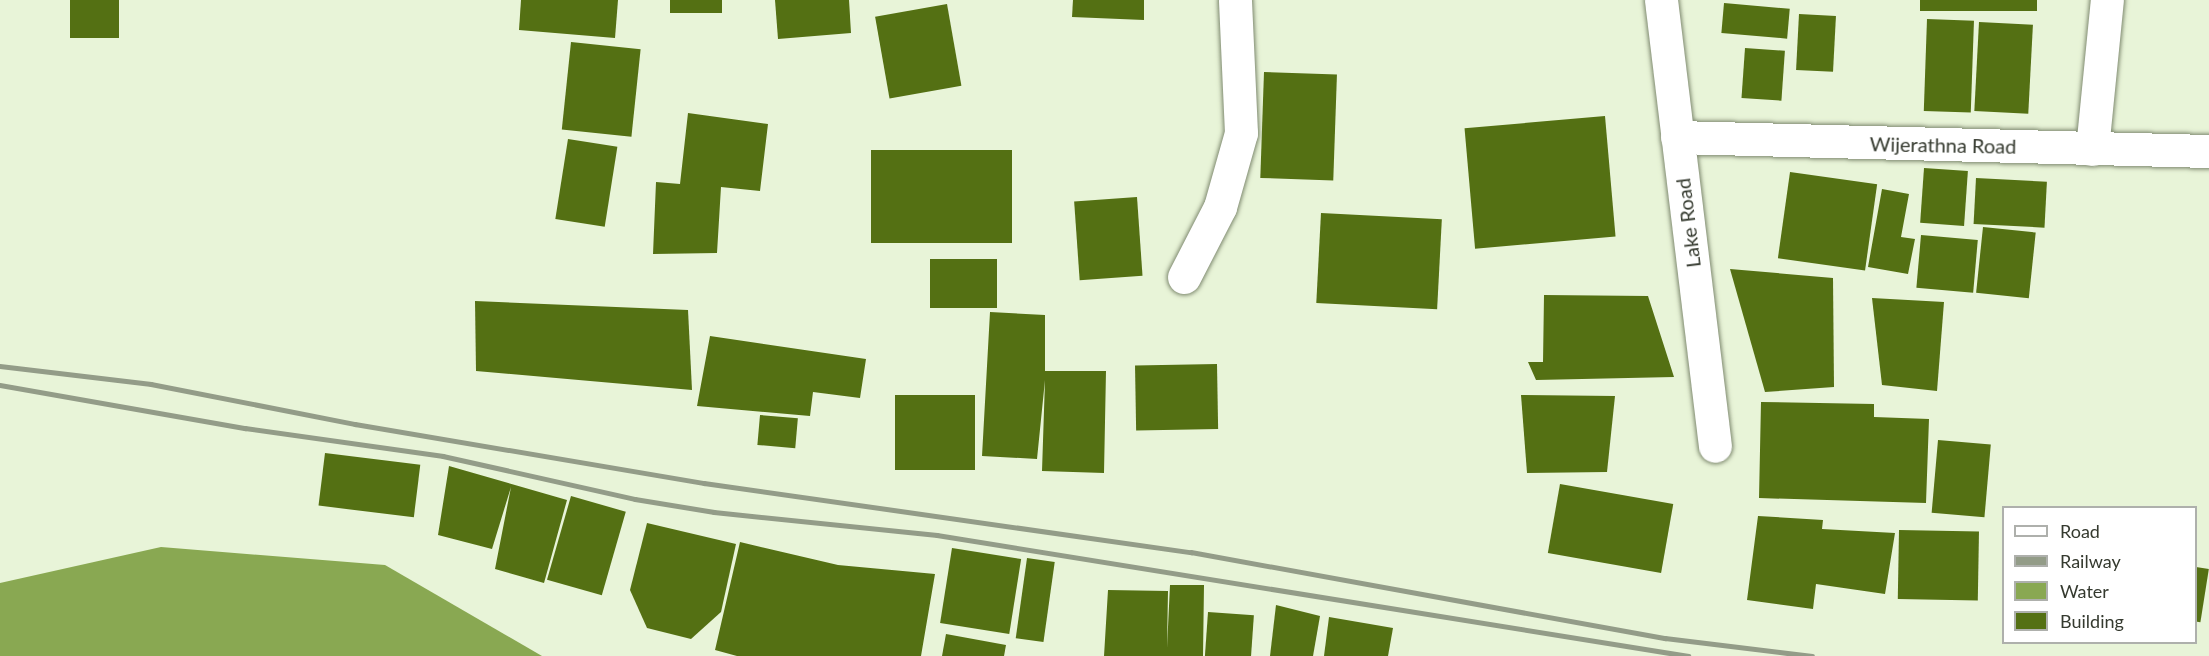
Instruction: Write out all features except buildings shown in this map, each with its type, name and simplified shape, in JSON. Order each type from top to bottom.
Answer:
[{"type":"street","points":[[1184,278],[1220,207],[1241,133],[1235,0]]},
{"type":"street","name":"Lake Road","points":[[1661,0],[1715,446]]},
{"type":"street","points":[[2092,148],[2107,0]]},
{"type":"street","name":"Wijerathna Road","points":[[1677,137],[2209,151]]},
{"type":"water","points":[[161,547],[385,565],[542,656],[0,656],[0,583]]},
{"type":"railway","points":[[0,366],[151,384],[355,424],[704,483],[1191,552],[1665,638],[1812,656]]},
{"type":"railway","points":[[0,385],[245,428],[443,456],[635,499],[714,512],[937,535],[1688,656]]}]
